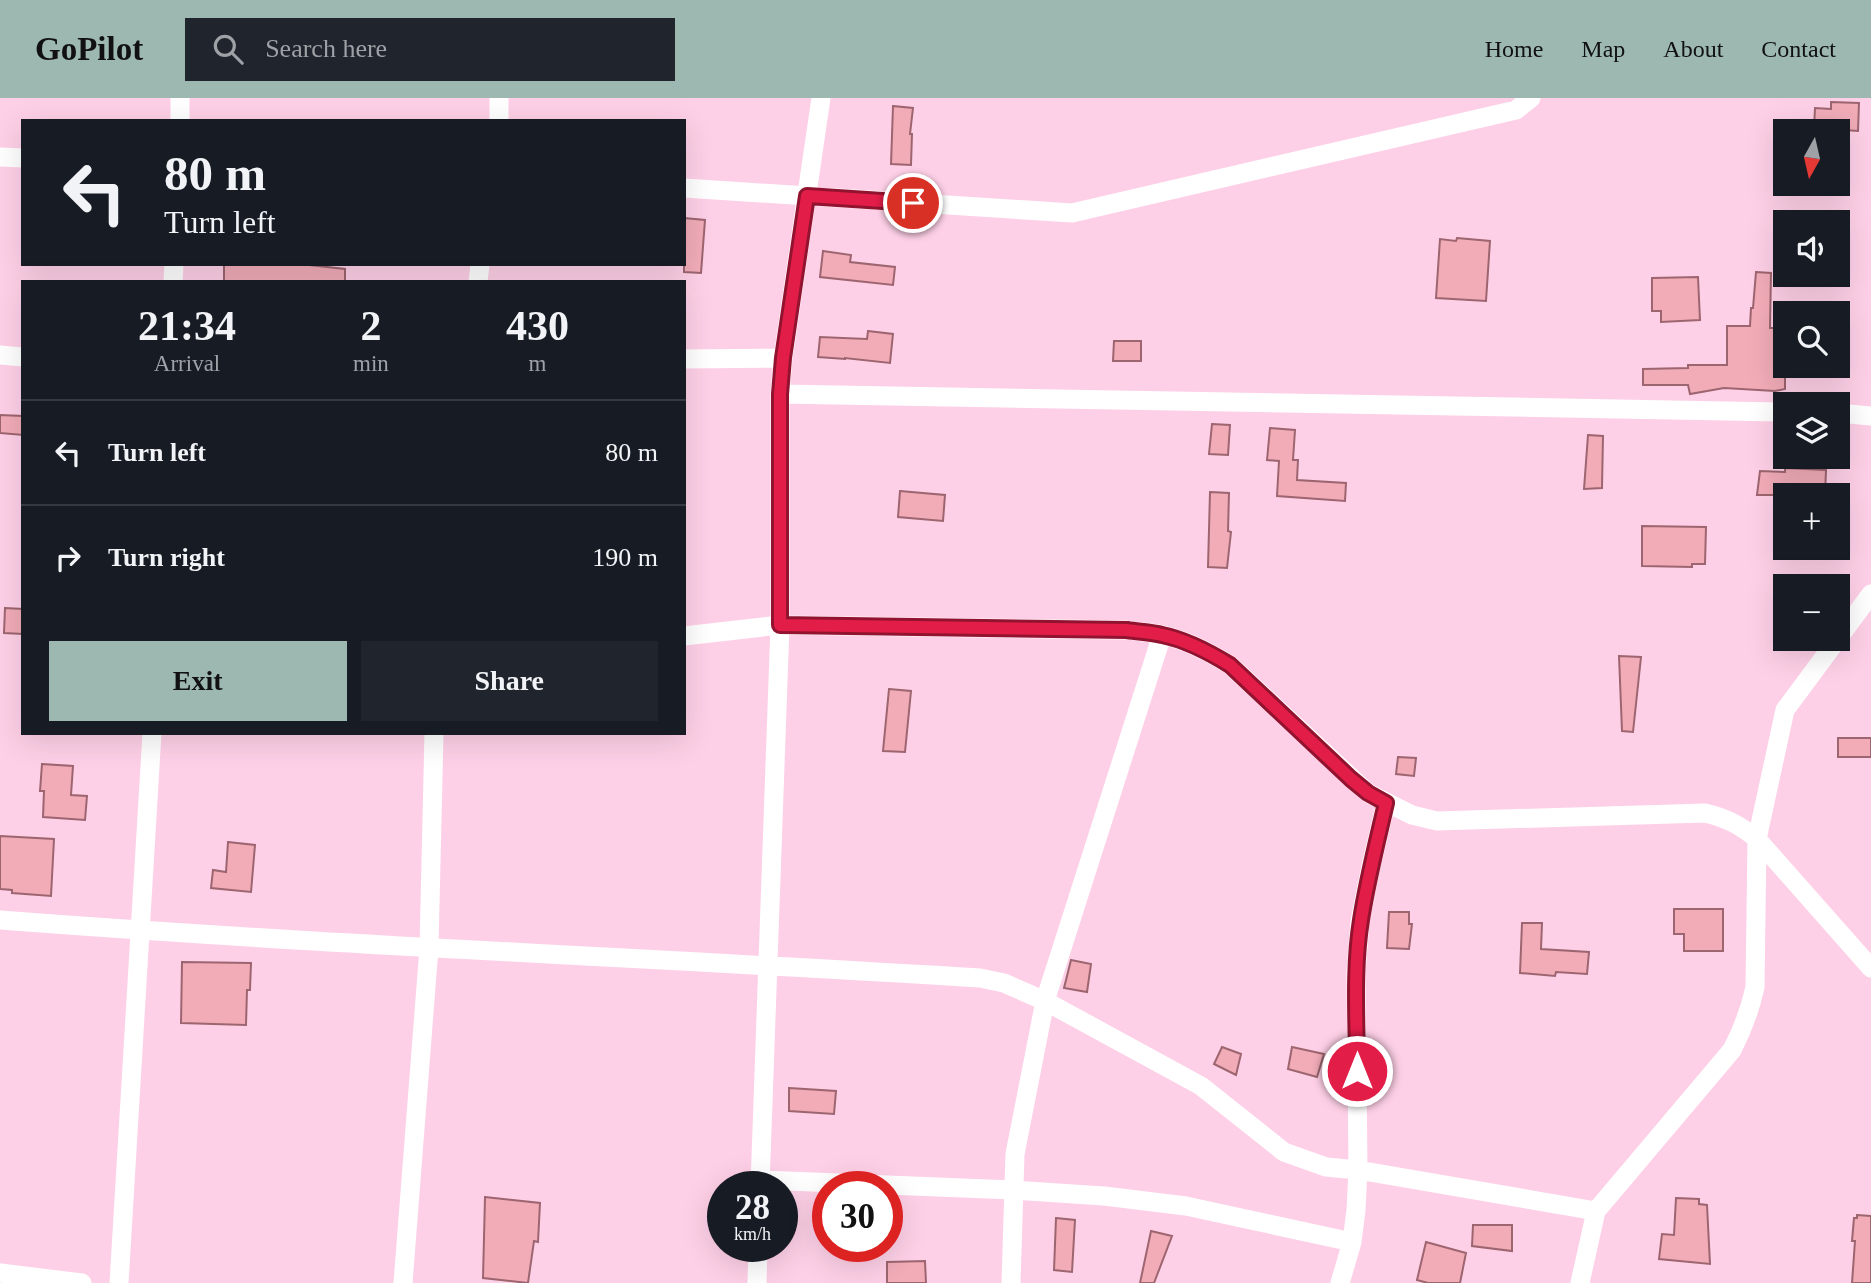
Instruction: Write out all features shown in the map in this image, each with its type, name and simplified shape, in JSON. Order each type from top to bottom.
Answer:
[{"type":"street","points":[[180,98],[180,119]]},
{"type":"street","points":[[499,98],[499,119]]},
{"type":"street","points":[[761,1171],[780,625],[780,394],[821,98]]},
{"type":"street","points":[[686,188],[1072,213],[1516,110],[1531,98]]},
{"type":"street","points":[[0,157],[21,158]]},
{"type":"street","points":[[0,355],[21,357]]},
{"type":"street","points":[[686,359],[783,358]]},
{"type":"street","points":[[780,394],[1773,412]]},
{"type":"street","points":[[1850,414],[1871,415]]},
{"type":"street","points":[[1580,1283],[1596,1211],[1732,1050],[1743,1028],[1755,987],[1757,839],[1785,710],[1871,594]]},
{"type":"street","points":[[686,636],[780,625],[1127,630],[1162,635],[1197,647],[1230,665],[1351,779],[1368,793],[1412,816],[1437,821],[1705,813],[1742,826],[1757,839],[1871,968]]},
{"type":"street","points":[[1011,1283],[1015,1154],[1045,1001],[1162,635]]},
{"type":"street","points":[[119,1283],[152,735]]},
{"type":"street","points":[[403,1283],[429,948],[434,735]]},
{"type":"street","points":[[1340,1283],[1352,1242],[1356,1210],[1356,972],[1360,921],[1386,803]]},
{"type":"street","points":[[0,920],[141,931],[980,978],[1004,983],[1045,1001],[1201,1086],[1284,1152],[1326,1167],[1358,1170],[1596,1211]]},
{"type":"street","points":[[798,1185],[1013,1190],[1104,1196],[1186,1206],[1352,1242]]},
{"type":"street","points":[[757,1283],[758,1262]]},
{"type":"street","points":[[0,1273],[82,1283]]},
{"type":"building","points":[[1831,102],[1859,103],[1858,131],[1850,130],[1850,119],[1814,119],[1815,108],[1831,109]]},
{"type":"building","points":[[893,106],[913,108],[911,165],[891,164]]},
{"type":"building","points":[[686,218],[705,220],[701,273],[684,272]]},
{"type":"building","points":[[1457,238],[1490,241],[1486,301],[1436,298],[1440,239],[1456,241]]},
{"type":"building","points":[[823,251],[851,255],[850,262],[895,267],[893,285],[820,277]]},
{"type":"building","points":[[224,266],[318,266],[345,269],[345,280],[224,280]]},
{"type":"building","points":[[1756,272],[1771,273],[1773,378],[1785,378],[1785,389],[1775,391],[1724,388],[1690,394],[1688,385],[1643,385],[1643,369],[1727,365],[1727,326],[1750,326]]},
{"type":"building","points":[[1698,277],[1700,320],[1661,322],[1661,311],[1652,311],[1652,278]]},
{"type":"building","points":[[868,331],[893,334],[890,363],[818,357],[820,337],[867,339]]},
{"type":"building","points":[[1114,341],[1141,341],[1141,361],[1113,361]]},
{"type":"building","points":[[0,415],[21,416],[21,435],[0,433]]},
{"type":"building","points":[[1212,424],[1230,425],[1228,455],[1209,454]]},
{"type":"building","points":[[1270,428],[1295,430],[1293,460],[1298,460],[1297,480],[1346,483],[1345,501],[1277,496],[1279,461],[1267,460]]},
{"type":"building","points":[[1588,435],[1603,436],[1602,488],[1584,489]]},
{"type":"building","points":[[1785,469],[1826,470],[1825,483],[1773,483],[1773,495],[1757,495],[1760,471],[1785,472]]},
{"type":"building","points":[[900,491],[945,495],[943,521],[898,517]]},
{"type":"building","points":[[1210,492],[1229,493],[1228,531],[1231,532],[1227,568],[1208,567]]},
{"type":"building","points":[[1642,526],[1706,527],[1705,564],[1692,564],[1692,567],[1642,566]]},
{"type":"building","points":[[5,608],[21,609],[21,634],[4,633]]},
{"type":"building","points":[[1619,656],[1641,657],[1633,732],[1622,731]]},
{"type":"building","points":[[889,689],[911,691],[905,752],[883,751]]},
{"type":"building","points":[[1838,738],[1871,738],[1871,757],[1838,757]]},
{"type":"building","points":[[1398,757],[1416,758],[1414,776],[1396,774]]},
{"type":"building","points":[[42,764],[73,766],[71,795],[87,796],[85,820],[43,817],[44,791],[40,791]]},
{"type":"building","points":[[0,836],[54,839],[51,896],[12,893],[12,890],[0,889]]},
{"type":"building","points":[[228,842],[255,845],[251,892],[211,888],[213,870],[226,872]]},
{"type":"building","points":[[1674,909],[1723,909],[1723,951],[1684,951],[1684,934],[1674,934]]},
{"type":"building","points":[[1389,912],[1409,912],[1409,924],[1412,924],[1409,949],[1387,948]]},
{"type":"building","points":[[1522,923],[1542,923],[1541,949],[1589,952],[1587,974],[1556,972],[1555,976],[1520,973]]},
{"type":"building","points":[[1071,960],[1091,964],[1087,992],[1064,988]]},
{"type":"building","points":[[182,962],[251,963],[246,1025],[181,1023]]},
{"type":"building","points":[[1222,1047],[1241,1054],[1236,1075],[1214,1064]]},
{"type":"building","points":[[1292,1047],[1324,1054],[1317,1077],[1288,1069]]},
{"type":"building","points":[[789,1088],[836,1091],[834,1114],[789,1111]]},
{"type":"building","points":[[485,1197],[540,1203],[538,1242],[534,1241],[528,1283],[483,1278]]},
{"type":"building","points":[[1676,1198],[1699,1199],[1699,1204],[1707,1205],[1710,1264],[1659,1259],[1662,1234],[1674,1235]]},
{"type":"building","points":[[1857,1215],[1871,1216],[1871,1283],[1852,1283],[1855,1241],[1852,1241],[1854,1218],[1857,1218]]},
{"type":"building","points":[[1056,1218],[1075,1220],[1072,1272],[1054,1270]]},
{"type":"building","points":[[1473,1225],[1512,1225],[1512,1251],[1472,1246]]},
{"type":"building","points":[[1151,1231],[1172,1236],[1154,1283],[1140,1283]]},
{"type":"building","points":[[1426,1242],[1466,1253],[1460,1283],[1428,1283],[1417,1280]]},
{"type":"building","points":[[925,1261],[926,1283],[887,1283],[887,1262]]},
{"type":"route","points":[[913,203],[807,196],[780,394],[780,625],[1127,630],[1186,642],[1230,665],[1351,779],[1386,803],[1360,921],[1356,972],[1357,1071]]}]
